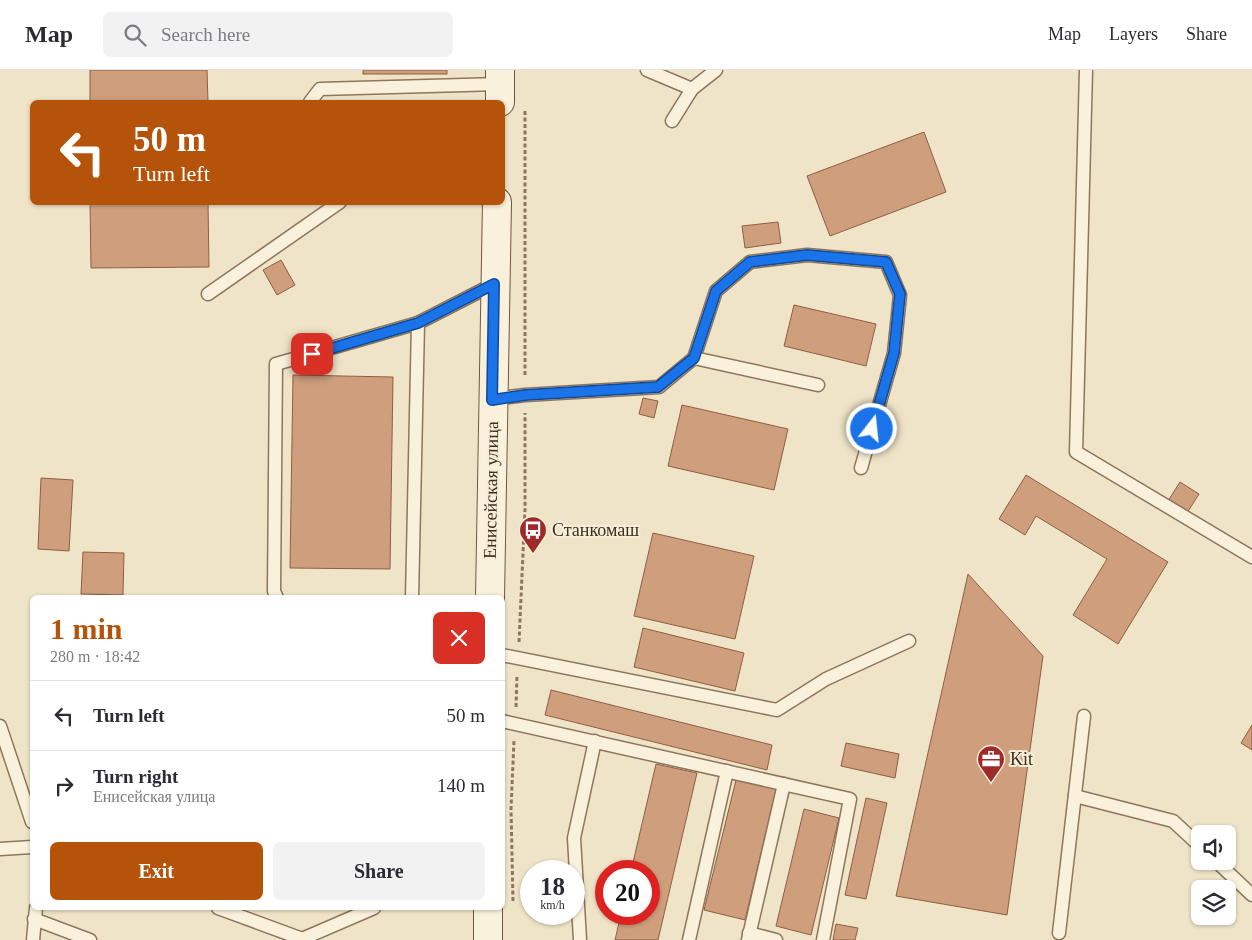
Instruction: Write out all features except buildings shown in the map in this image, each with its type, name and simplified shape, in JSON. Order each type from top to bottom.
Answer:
[{"type":"street","name":"Енисейская улица","points":[[490,595],[496,205]]},
{"type":"street","points":[[488,940],[498,910]]},
{"type":"lane","points":[[647,70],[692,88]]},
{"type":"lane","points":[[672,121],[692,88],[716,70]]},
{"type":"lane","points":[[1086,70],[1076,452],[1252,557]]},
{"type":"lane","points":[[312,100],[320,89],[506,91]]},
{"type":"lane","points":[[208,294],[336,205]]},
{"type":"lane","points":[[492,400],[525,395],[658,387],[694,358],[716,291],[750,262],[807,255],[886,262],[900,294],[894,353],[861,468]]},
{"type":"lane","points":[[276,595],[274,590],[276,364],[418,323],[494,284]]},
{"type":"lane","points":[[412,595],[418,323]]},
{"type":"lane","points":[[694,358],[818,385]]},
{"type":"lane","points":[[505,656],[777,710],[826,679],[910,641]]},
{"type":"lane","points":[[1059,932],[1084,716]]},
{"type":"lane","points":[[509,722],[850,799],[823,940]]},
{"type":"lane","points":[[0,726],[30,816]]},
{"type":"lane","points":[[580,940],[574,838],[595,742]]},
{"type":"lane","points":[[689,940],[727,771]]},
{"type":"lane","points":[[776,940],[749,937],[784,784]]},
{"type":"lane","points":[[1075,796],[1173,821],[1191,838]]},
{"type":"lane","points":[[0,849],[30,847]]},
{"type":"lane","points":[[1226,870],[1252,895]]},
{"type":"lane","points":[[223,910],[304,940],[370,910]]},
{"type":"lane","points":[[33,940],[35,913],[90,940]]},
{"type":"path","points":[[505,861],[511,809],[509,722],[518,659],[525,509],[525,395],[506,91]]},
{"type":"place","name":"Станкомаш","points":[[533,554]]},
{"type":"place","name":"Kit","points":[[991,783]]},
{"type":"route","points":[[312,354],[418,323],[494,284],[492,400],[525,395],[658,387],[694,358],[716,291],[750,262],[807,255],[886,262],[900,294],[894,353],[872,429]]}]
